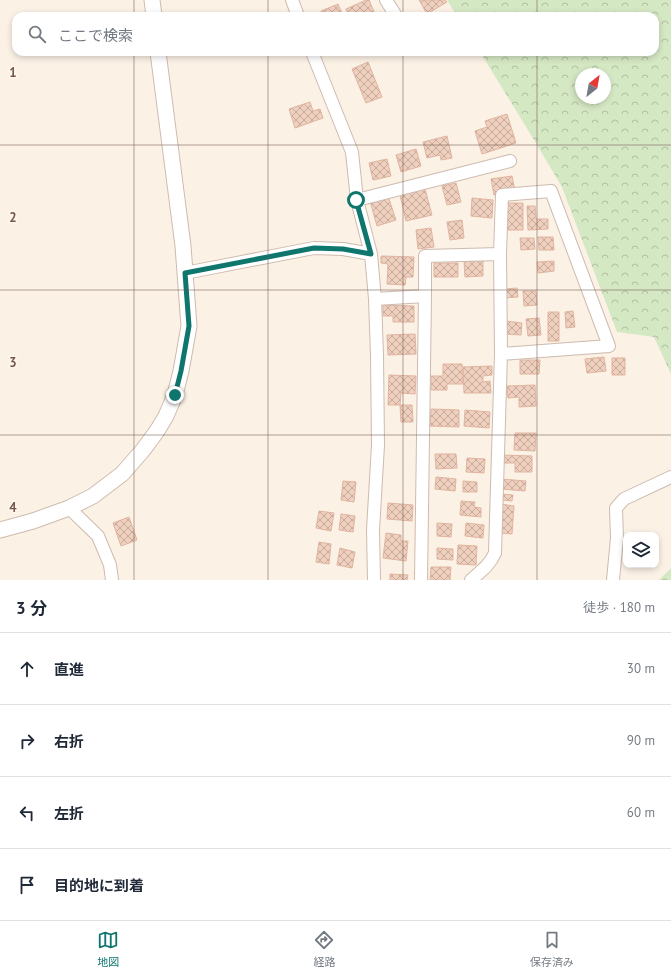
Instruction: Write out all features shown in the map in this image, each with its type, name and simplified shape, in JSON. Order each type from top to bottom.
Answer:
[{"type":"street","points":[[152,0],[154,12]]},
{"type":"street","points":[[292,0],[296,12]]},
{"type":"street","points":[[386,0],[394,12]]},
{"type":"street","points":[[0,530],[34,521],[69,508],[93,496],[122,474],[143,450],[166,416],[175,395],[189,326],[185,273],[158,56]]},
{"type":"street","points":[[314,56],[352,152],[356,200],[371,254],[378,355],[378,445],[373,530],[374,580]]},
{"type":"street","points":[[356,200],[510,161]]},
{"type":"street","points":[[471,580],[486,567],[492,560],[495,553],[501,354],[500,254],[502,195],[550,191],[609,346],[501,354]]},
{"type":"street","points":[[185,273],[314,248],[343,249],[371,254]]},
{"type":"street","points":[[421,580],[425,256],[500,254]]},
{"type":"street","points":[[375,299],[425,296]]},
{"type":"street","points":[[613,580],[617,538],[616,508],[624,500],[671,477]]},
{"type":"street","points":[[69,508],[98,536],[110,565],[112,580]]},
{"type":"green space","points":[[447,0],[671,0],[671,374],[654,337],[617,332],[562,187],[482,56],[659,56],[659,12],[454,12]]},
{"type":"green space","points":[[671,568],[671,580],[659,580]]},
{"type":"building","points":[[369,0],[374,12],[347,12],[346,9]]},
{"type":"building","points":[[419,0],[445,0],[447,2],[430,12],[426,12]]},
{"type":"building","points":[[338,4],[341,12],[321,12]]},
{"type":"building","points":[[368,62],[382,97],[366,103],[352,69]]},
{"type":"building","points":[[310,102],[313,111],[320,109],[323,118],[295,128],[289,109]]},
{"type":"building","points":[[507,114],[516,143],[482,154],[475,131],[487,127],[485,121]]},
{"type":"building","points":[[447,136],[452,158],[441,160],[440,155],[427,158],[423,142]]},
{"type":"building","points":[[416,149],[421,166],[401,172],[396,155]]},
{"type":"building","points":[[387,159],[391,176],[373,180],[369,163]]},
{"type":"building","points":[[512,176],[515,191],[494,195],[491,179]]},
{"type":"building","points":[[456,183],[461,202],[447,205],[442,186]]},
{"type":"building","points":[[425,189],[432,215],[406,221],[400,195]]},
{"type":"building","points":[[388,196],[396,220],[377,226],[370,201]]},
{"type":"building","points":[[472,198],[493,200],[492,218],[471,216]]},
{"type":"building","points":[[506,203],[523,203],[523,230],[506,230]]},
{"type":"building","points":[[527,206],[535,206],[536,219],[548,219],[548,229],[528,230]]},
{"type":"building","points":[[462,220],[464,238],[450,240],[447,222]]},
{"type":"building","points":[[431,228],[434,247],[418,249],[416,230]]},
{"type":"building","points":[[538,237],[553,237],[554,250],[539,250]]},
{"type":"building","points":[[520,238],[534,238],[535,249],[521,250]]},
{"type":"building","points":[[381,256],[414,257],[413,277],[406,277],[405,285],[387,284],[388,264],[381,263]]},
{"type":"building","points":[[464,261],[483,261],[483,276],[465,277]]},
{"type":"building","points":[[554,261],[554,271],[538,273],[537,262]]},
{"type":"building","points":[[434,263],[458,263],[458,277],[434,277]]},
{"type":"building","points":[[517,288],[518,297],[504,298],[504,289]]},
{"type":"building","points":[[523,291],[536,291],[537,305],[524,306]]},
{"type":"building","points":[[383,305],[414,306],[414,322],[393,322],[393,316],[383,316]]},
{"type":"building","points":[[573,311],[575,327],[566,328],[565,312]]},
{"type":"building","points":[[548,312],[559,312],[559,341],[548,341]]},
{"type":"building","points":[[539,318],[541,335],[528,336],[526,319]]},
{"type":"building","points":[[506,321],[522,323],[521,335],[505,334]]},
{"type":"building","points":[[415,334],[416,354],[388,355],[387,335]]},
{"type":"building","points":[[604,357],[606,371],[587,373],[585,359]]},
{"type":"building","points":[[612,358],[625,358],[625,375],[612,375]]},
{"type":"building","points":[[520,360],[540,360],[539,374],[520,374]]},
{"type":"building","points":[[443,364],[462,364],[463,384],[447,384],[447,390],[431,390],[431,376],[443,376]]},
{"type":"building","points":[[492,366],[492,375],[483,376],[483,382],[490,381],[491,393],[464,393],[463,367]]},
{"type":"building","points":[[389,375],[416,376],[415,394],[401,393],[400,405],[388,405]]},
{"type":"building","points":[[535,385],[536,406],[519,407],[519,397],[508,398],[507,386]]},
{"type":"building","points":[[400,405],[412,405],[413,422],[401,422]]},
{"type":"building","points":[[431,409],[459,410],[459,427],[430,426]]},
{"type":"building","points":[[465,410],[490,412],[489,428],[464,426]]},
{"type":"building","points":[[515,433],[536,433],[535,451],[514,450]]},
{"type":"building","points":[[435,454],[456,454],[457,468],[436,469]]},
{"type":"building","points":[[502,455],[532,456],[532,472],[515,472],[515,463],[502,463]]},
{"type":"building","points":[[467,458],[485,459],[484,473],[466,472]]},
{"type":"building","points":[[436,477],[456,479],[455,491],[435,489]]},
{"type":"building","points":[[501,479],[526,481],[525,491],[501,489]]},
{"type":"building","points":[[343,481],[356,482],[354,502],[341,500]]},
{"type":"building","points":[[463,481],[477,482],[477,492],[463,492]]},
{"type":"building","points":[[501,494],[513,495],[512,501],[501,500]]},
{"type":"building","points":[[461,501],[475,502],[474,507],[481,508],[481,517],[460,515]]},
{"type":"building","points":[[388,503],[413,505],[412,521],[387,519]]},
{"type":"building","points":[[501,504],[514,506],[512,534],[499,533]]},
{"type":"building","points":[[319,511],[334,513],[331,531],[316,528]]},
{"type":"building","points":[[341,514],[355,516],[353,532],[339,530]]},
{"type":"building","points":[[129,517],[137,540],[121,546],[113,523]]},
{"type":"building","points":[[437,523],[452,524],[451,537],[437,536]]},
{"type":"building","points":[[466,523],[484,525],[483,538],[465,536]]},
{"type":"building","points":[[386,533],[401,535],[401,541],[408,541],[406,561],[383,558]]},
{"type":"building","points":[[319,542],[331,544],[329,564],[316,562]]},
{"type":"building","points":[[458,545],[477,546],[476,565],[457,564]]},
{"type":"building","points":[[340,548],[355,552],[352,568],[337,565]]},
{"type":"building","points":[[437,548],[453,549],[453,560],[437,559]]},
{"type":"building","points":[[431,567],[451,567],[450,580],[430,580]]},
{"type":"building","points":[[390,574],[408,575],[407,580],[390,580]]},
{"type":"route","points":[[175,395],[189,326],[185,273],[314,248],[343,249],[371,254],[356,200]]}]
